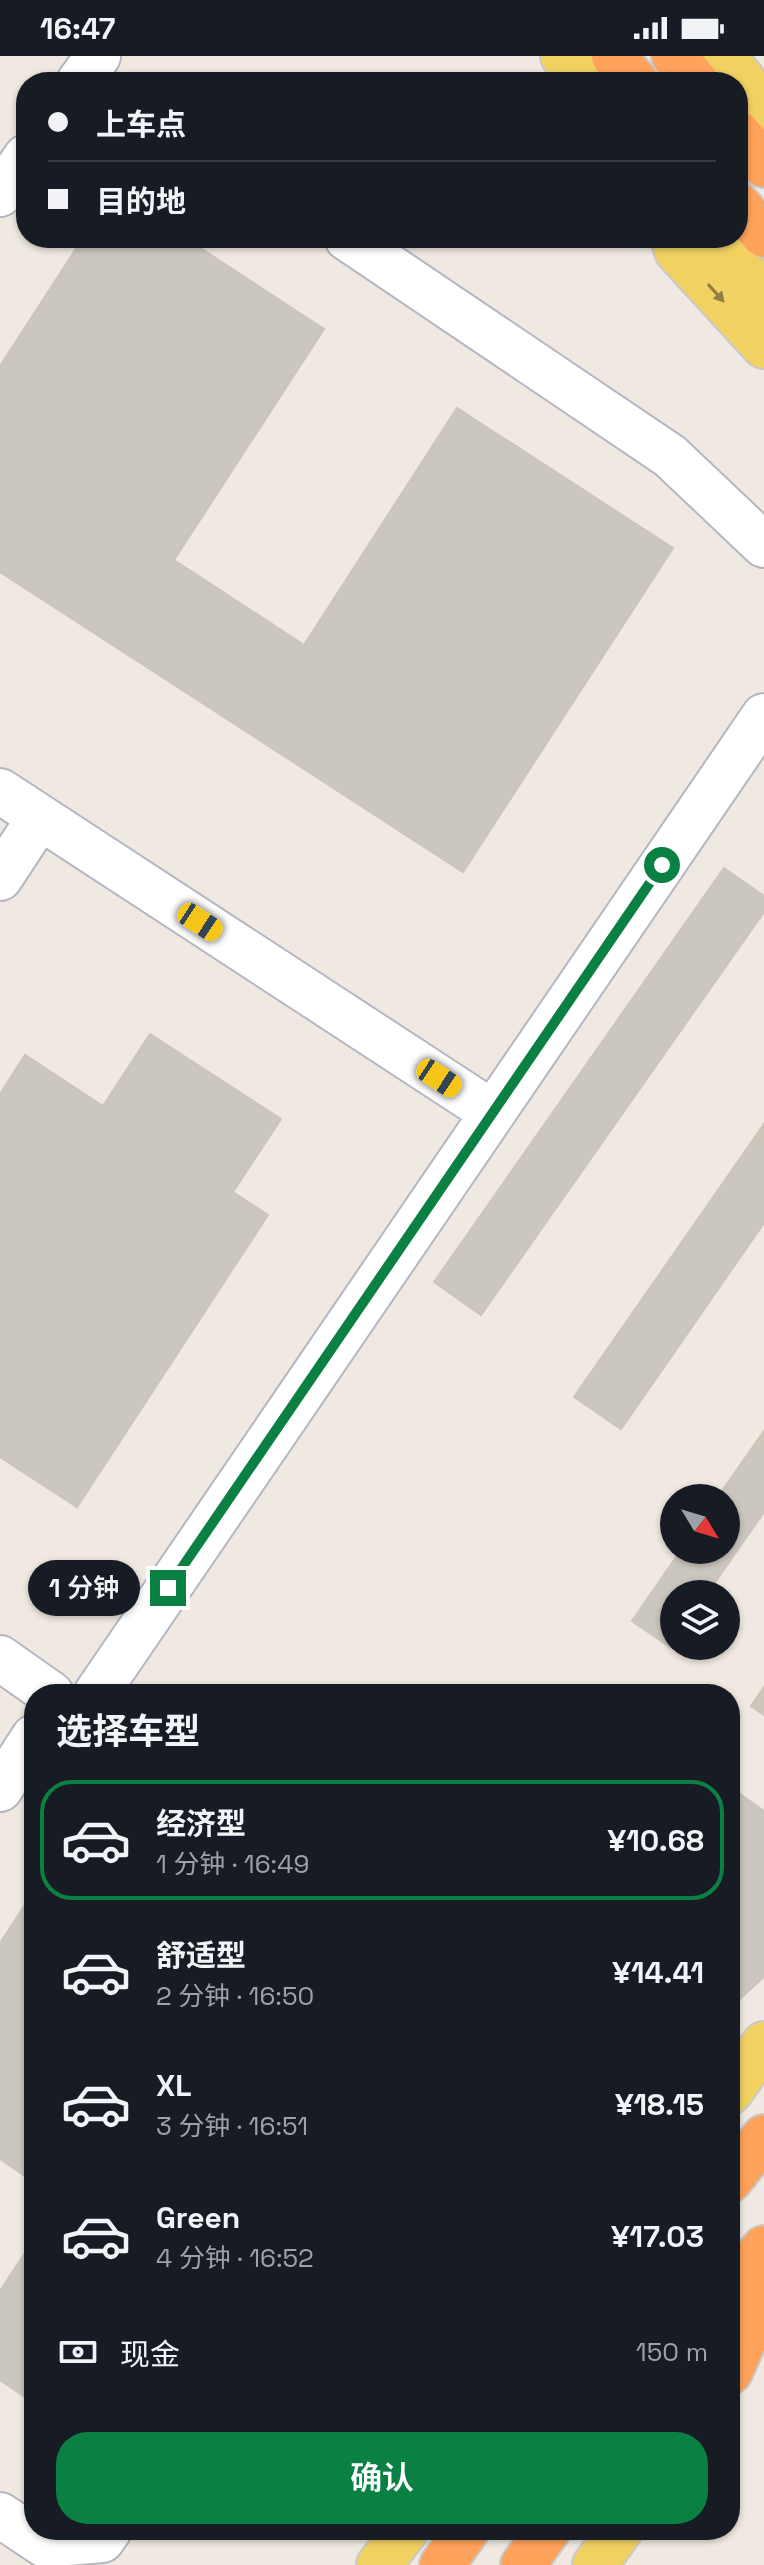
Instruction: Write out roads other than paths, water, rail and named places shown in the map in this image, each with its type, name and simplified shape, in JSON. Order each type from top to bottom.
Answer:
[{"type":"highway","points":[[614,56],[628,72]]},
{"type":"highway","points":[[674,56],[688,72]]},
{"type":"highway","points":[[748,145],[764,165]]},
{"type":"highway","points":[[740,2277],[764,2248]]},
{"type":"highway","points":[[740,2349],[764,2295]]},
{"type":"highway","points":[[422,2565],[432,2540]]},
{"type":"highway","points":[[442,2565],[460,2540]]},
{"type":"highway","points":[[523,2565],[541,2540]]},
{"type":"main road","points":[[563,56],[576,72]]},
{"type":"main road","points":[[723,56],[736,72]]},
{"type":"main road","points":[[748,86],[764,106]]},
{"type":"main road","points":[[676,248],[764,346]]},
{"type":"main road","points":[[722,248],[741,271],[764,291]]},
{"type":"main road","points":[[740,2078],[764,2044]]},
{"type":"main road","points":[[740,2369],[764,2341]]},
{"type":"main road","points":[[379,2565],[398,2540]]},
{"type":"main road","points":[[595,2565],[613,2540]]},
{"type":"lane","points":[[0,194],[16,171]]},
{"type":"lane","points":[[362,248],[670,456],[764,545]]},
{"type":"lane","points":[[103,1684],[764,716]]},
{"type":"lane","points":[[0,791],[493,1113]]},
{"type":"lane","points":[[0,878],[40,817]]},
{"type":"lane","points":[[0,1658],[37,1684]]},
{"type":"lane","points":[[0,1789],[24,1752]]},
{"type":"lane","points":[[0,2515],[24,2531]]},
{"type":"lane","points":[[38,2540],[45,2545],[102,2540]]}]
